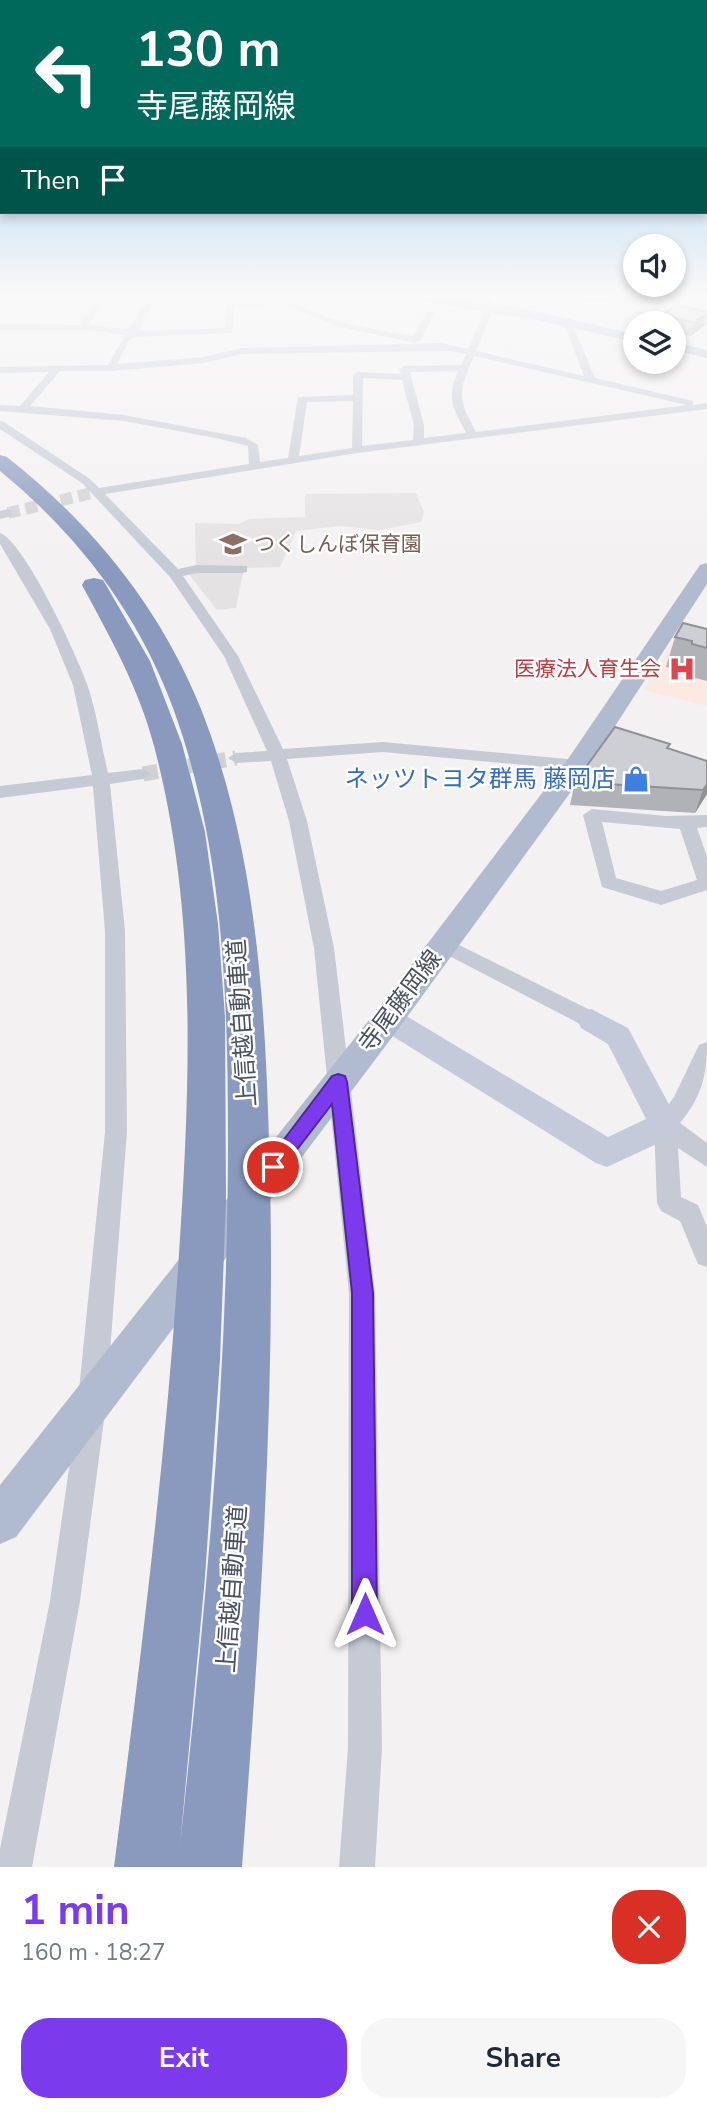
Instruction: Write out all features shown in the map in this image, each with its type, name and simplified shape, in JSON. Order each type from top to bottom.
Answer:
[{"type":"highway","name":"上信越自動車道","points":[[0,461],[53,504],[102,557],[145,620],[184,702],[201,750],[229,870],[245,1028],[249,1133],[248,1286],[228,1660],[210,1867]]},
{"type":"highway","name":"上信越自動車道","points":[[0,482],[55,534],[100,593],[140,667],[172,757],[188,836],[202,942],[207,1095],[198,1334],[185,1499],[146,1867]]},
{"type":"main road","name":"寺尾藤岡線","points":[[0,1521],[388,1018],[577,765],[707,569]]},
{"type":"street","points":[[23,408],[44,384]]},
{"type":"street","points":[[357,450],[358,384]]},
{"type":"street","points":[[406,384],[419,425],[418,442]]},
{"type":"street","points":[[457,384],[456,404],[472,434]]},
{"type":"street","points":[[606,384],[707,406]]},
{"type":"street","points":[[293,459],[302,399],[357,398]]},
{"type":"street","points":[[96,492],[293,459],[707,406]]},
{"type":"street","points":[[0,408],[23,408],[170,425],[246,441],[253,445],[255,465]]},
{"type":"street","points":[[0,424],[86,481],[175,574],[231,656],[277,754],[298,821],[324,948],[362,1293],[365,1748],[358,1867]]},
{"type":"street","points":[[0,537],[11,548],[57,629],[80,685],[101,779],[115,931],[116,1132],[92,1401],[65,1601],[14,1867]]},
{"type":"street","points":[[175,574],[197,569],[242,569]]},
{"type":"street","points":[[236,758],[383,747],[577,765]]},
{"type":"street","points":[[0,792],[143,774]]},
{"type":"street","points":[[687,824],[707,883],[661,898],[608,882],[592,815],[687,824],[707,821]]},
{"type":"street","points":[[443,944],[618,1036],[665,1125],[670,1203],[689,1213],[707,1255]]},
{"type":"street","points":[[388,1018],[607,1153],[665,1125],[682,1104],[707,1051]]},
{"type":"street","points":[[665,1125],[707,1157]]},
{"type":"shaded area","points":[[416,493],[424,512],[421,522],[380,530],[339,526],[296,531],[280,567],[244,568],[236,608],[217,610],[188,573],[196,567],[195,523],[238,524],[250,519],[305,517],[305,494]]},
{"type":"shaded area","name":"医療法人育生会","points":[[674,640],[707,648],[707,706],[644,690]]},
{"type":"building","points":[[683,623],[707,629],[707,648],[675,637]]},
{"type":"building","points":[[615,727],[670,744],[667,748],[707,761],[707,784],[703,790],[575,782]]},
{"type":"tunnel","points":[[8,513],[96,492]]},
{"type":"tunnel","points":[[143,774],[236,758]]},
{"type":"place","name":"つくしんぼ保育園","points":[[233,544]]},
{"type":"place","name":"医療法人育生会","points":[[682,669]]},
{"type":"place","name":"ネッツトヨタ群馬 藤岡店","points":[[636,779]]},
{"type":"route","points":[[273,1167],[338,1082],[362,1293],[365,1614]]}]
